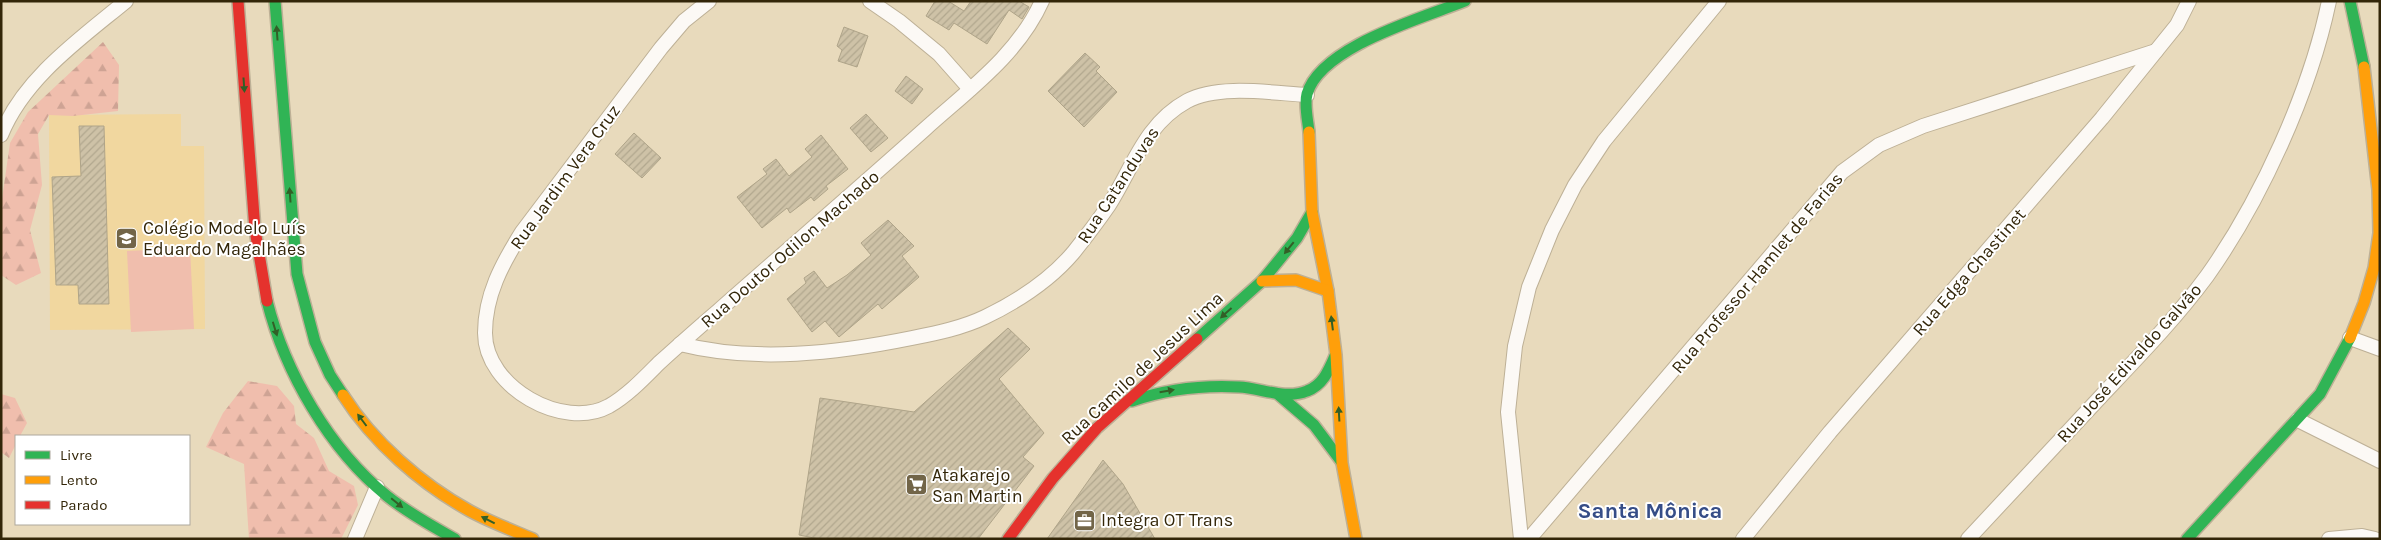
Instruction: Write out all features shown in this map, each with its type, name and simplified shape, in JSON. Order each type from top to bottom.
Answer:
[{"type":"main road","points":[[238,1],[255,229],[268,305],[280,344],[300,384],[325,424],[356,465],[377,487],[409,512],[455,539]]},
{"type":"main road","points":[[275,1],[297,274],[306,312],[320,352],[342,391],[364,422],[391,453],[462,507],[533,539]]},
{"type":"main road","points":[[1356,539],[1342,463],[1336,355],[1328,291],[1312,212],[1307,95],[1316,79],[1331,62],[1363,42],[1466,1]]},
{"type":"main road","points":[[2187,539],[2320,394],[2350,338],[2377,269],[2379,190],[2366,76],[2350,1]]},
{"type":"main road","name":"Rua Camilo de Jesus Lima","points":[[1008,539],[1073,453],[1121,406],[1262,281],[1298,238],[1312,212]]},
{"type":"main road","points":[[1262,281],[1286,278],[1310,282],[1328,291]]},
{"type":"main road","points":[[1279,395],[1306,392],[1320,385],[1336,355]]},
{"type":"main road","points":[[1121,406],[1147,395],[1202,387],[1256,388],[1279,395],[1292,404],[1319,429],[1342,463]]},
{"type":"street","points":[[1,135],[7,120],[36,81],[64,53],[126,1]]},
{"type":"street","name":"Rua Jardim Vera Cruz","points":[[504,378],[490,358],[485,336],[486,312],[492,288],[503,263],[522,232],[661,48],[684,21],[709,1]]},
{"type":"street","points":[[870,1],[899,21],[939,54],[970,89]]},
{"type":"street","name":"Rua Doutor Odilon Machado","points":[[504,378],[528,396],[548,407],[571,413],[593,412],[609,406],[628,393],[680,344],[886,166],[1000,62],[1020,38],[1042,1]]},
{"type":"street","points":[[1521,539],[1508,412],[1515,346],[1529,288],[1552,230],[1575,185],[1604,141],[1719,1]]},
{"type":"street","name":"Rua Edga Chastinet","points":[[1742,539],[1830,432],[2102,118],[2177,25],[2189,1]]},
{"type":"street","name":"Rua José Edivaldo Galvão","points":[[1968,539],[2164,329],[2206,276],[2237,228],[2263,181],[2284,136],[2312,59],[2329,1]]},
{"type":"street","name":"Rua Professor Hamlet de Farias","points":[[1529,539],[1842,172],[1879,145],[1923,126],[2156,52]]},
{"type":"street","name":"Rua Catanduvas","points":[[680,344],[725,352],[825,351],[891,342],[950,330],[984,318],[1028,292],[1072,254],[1109,204],[1145,139],[1170,112],[1188,100],[1220,92],[1307,95]]},
{"type":"street","points":[[2350,338],[2380,349]]},
{"type":"street","points":[[2298,420],[2380,461]]},
{"type":"street","points":[[355,539],[377,487]]},
{"type":"street","points":[[2329,539],[2362,536],[2375,539]]},
{"type":"shaded area","name":"Colégio Modelo Luís Eduardo Magalhães","points":[[181,114],[181,146],[204,146],[205,329],[50,330],[49,115]]},
{"type":"green space","points":[[103,42],[119,65],[118,111],[73,116],[49,115],[38,134],[42,185],[30,230],[41,273],[16,285],[1,275],[1,206],[10,143],[28,112]]},
{"type":"green space","points":[[190,248],[194,329],[131,332],[127,251]]},
{"type":"green space","points":[[248,381],[277,386],[294,406],[296,424],[314,438],[329,471],[354,486],[358,505],[341,539],[249,539],[244,464],[206,447],[223,413]]},
{"type":"green space","points":[[1,394],[15,398],[27,423],[21,435],[15,435],[15,446],[9,458],[1,452]]},
{"type":"building","points":[[935,1],[948,1],[964,11],[971,1],[1019,1],[1029,7],[1022,19],[1009,10],[987,44],[954,23],[949,30],[926,16]]},
{"type":"building","points":[[844,27],[868,36],[857,67],[838,61],[842,50],[837,46]]},
{"type":"building","points":[[1085,53],[1100,67],[1096,71],[1117,92],[1084,127],[1048,91]]},
{"type":"building","points":[[906,76],[923,89],[912,104],[895,91]]},
{"type":"building","points":[[866,114],[888,138],[871,152],[850,128]]},
{"type":"building","points":[[79,126],[104,126],[109,304],[79,304],[78,285],[56,285],[52,177],[81,176]]},
{"type":"building","points":[[634,133],[661,158],[642,178],[615,154]]},
{"type":"building","points":[[821,135],[848,169],[826,186],[828,189],[814,201],[811,197],[790,213],[787,208],[762,228],[737,197],[767,174],[763,169],[776,159],[789,176],[812,157],[805,149]]},
{"type":"building","points":[[888,220],[914,246],[902,256],[919,277],[882,309],[878,304],[839,337],[825,321],[812,332],[787,299],[806,283],[804,278],[814,271],[827,288],[847,275],[871,255],[861,243]]},
{"type":"building","points":[[1008,328],[1030,349],[999,379],[1044,433],[1023,457],[1034,466],[978,539],[819,539],[799,535],[820,398],[914,412]]},
{"type":"building","points":[[1103,460],[1123,484],[1155,539],[1047,539]]},
{"type":"traffic: fast","points":[[275,1],[297,274],[315,342],[330,375],[343,395]]},
{"type":"traffic: fast","points":[[1309,132],[1306,108],[1307,94],[1316,77],[1332,62],[1352,48],[1376,36],[1465,1]]},
{"type":"traffic: fast","points":[[2350,1],[2364,67]]},
{"type":"traffic: fast","points":[[1197,339],[1262,281],[1297,238],[1312,212]]},
{"type":"traffic: fast","points":[[267,301],[285,355],[298,382],[312,408],[346,456],[387,496],[420,519],[455,539]]},
{"type":"traffic: fast","points":[[2187,539],[2320,394],[2350,338]]},
{"type":"traffic: fast","points":[[1132,401],[1171,391],[1212,387],[1247,388],[1282,394],[1299,393],[1313,388],[1321,381],[1328,372],[1335,356]]},
{"type":"traffic: fast","points":[[1279,395],[1314,425],[1341,461]]},
{"type":"traffic: slow","points":[[2350,338],[2364,303],[2374,268],[2379,233],[2378,190],[2364,67]]},
{"type":"traffic: slow","points":[[1309,132],[1312,212],[1328,291],[1336,355],[1342,463],[1356,539]]},
{"type":"traffic: slow","points":[[1262,281],[1296,280],[1328,291]]},
{"type":"traffic: slow","points":[[343,395],[383,445],[416,475],[470,511],[533,539]]},
{"type":"traffic: jam","points":[[238,1],[255,230],[267,301]]},
{"type":"traffic: jam","points":[[1008,539],[1053,478],[1097,428],[1197,339]]},
{"type":"place","name":"Colégio Modelo Luís Eduardo Magalhães","points":[[127,238]]},
{"type":"place","name":"Atakarejo San Martin","points":[[916,485]]},
{"type":"place","name":"Integra OT Trans","points":[[1085,520]]},
{"type":"district","name":"Santa Mônica","points":[[1650,511]]}]
